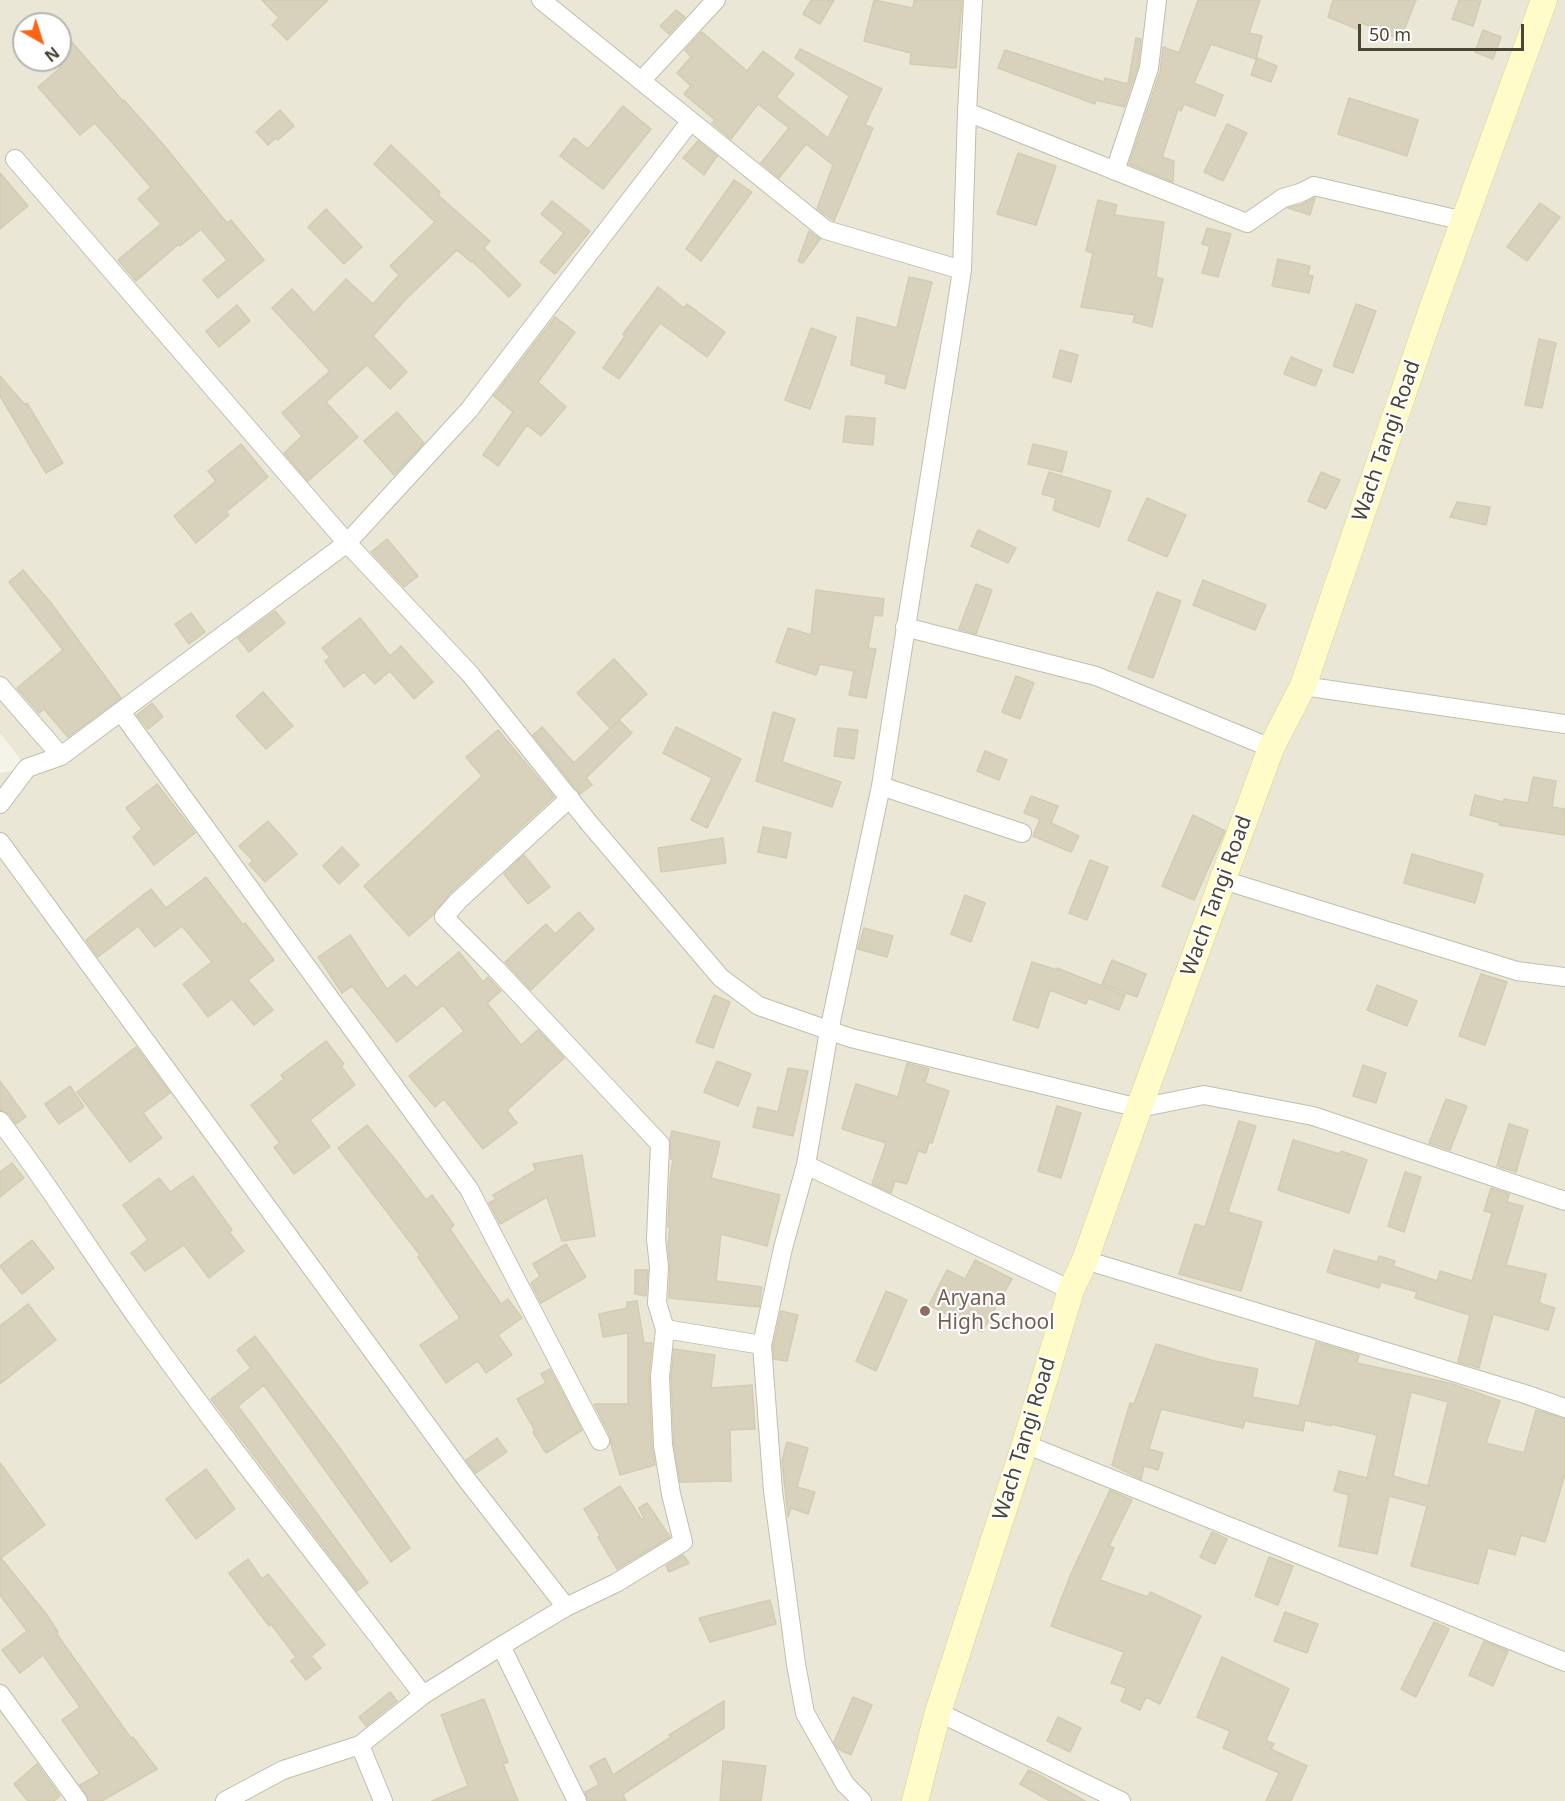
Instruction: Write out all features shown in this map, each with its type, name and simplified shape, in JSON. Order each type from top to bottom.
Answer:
[{"type":"main road","name":"Wach Tangi Road","points":[[915,1801],[938,1712],[1025,1444],[1071,1290],[1085,1260],[1271,748],[1303,686],[1464,221],[1544,0]]},
{"type":"street","points":[[541,0],[826,230],[962,270]]},
{"type":"street","points":[[641,81],[716,0]]},
{"type":"street","points":[[862,1801],[845,1784],[805,1713],[796,1664],[773,1491],[762,1345],[783,1248],[806,1165],[829,1031],[881,786],[962,270],[973,0]]},
{"type":"street","points":[[1115,171],[1149,68],[1157,0]]},
{"type":"street","points":[[967,112],[1247,223],[1283,198],[1314,186],[1464,221]]},
{"type":"street","points":[[0,804],[27,768],[61,756],[347,543],[469,410],[690,122]]},
{"type":"street","points":[[15,159],[347,543],[470,674],[570,798],[721,978],[759,1006],[829,1031],[1139,1108],[1204,1095],[1313,1116],[1565,1201]]},
{"type":"street","points":[[905,627],[1096,676],[1271,748]]},
{"type":"street","points":[[0,686],[61,756]]},
{"type":"street","points":[[1303,686],[1565,724]]},
{"type":"street","points":[[121,712],[469,1189],[600,1440]]},
{"type":"street","points":[[881,786],[1022,833]]},
{"type":"street","points":[[225,1801],[283,1770],[360,1745],[423,1695],[566,1607],[616,1583],[683,1542],[671,1494],[663,1445],[660,1377],[665,1329],[657,1303],[659,1267],[656,1239],[660,1144],[496,969],[444,917],[570,798]]},
{"type":"street","points":[[0,842],[460,1471],[566,1607]]},
{"type":"street","points":[[1223,880],[1517,971],[1565,977]]},
{"type":"street","points":[[0,1121],[29,1159],[136,1317],[185,1384],[423,1695]]},
{"type":"street","points":[[806,1165],[1071,1290]]},
{"type":"street","points":[[1085,1260],[1565,1408]]},
{"type":"street","points":[[665,1329],[762,1345]]},
{"type":"street","points":[[1025,1444],[1565,1662]]},
{"type":"street","points":[[501,1646],[577,1801]]},
{"type":"street","points":[[0,1694],[78,1801]]},
{"type":"street","points":[[938,1712],[1120,1801]]},
{"type":"street","points":[[360,1745],[382,1801]]},
{"type":"shaded area","points":[[0,0],[1565,0],[1565,1801],[0,1801],[0,773],[27,768],[0,733]]},
{"type":"building","points":[[262,0],[328,0],[287,40],[272,25],[279,18]]},
{"type":"building","points":[[811,0],[834,0],[820,24],[803,14]]},
{"type":"building","points":[[874,0],[913,8],[914,0],[962,0],[956,68],[910,64],[911,53],[864,41]]},
{"type":"building","points":[[1198,0],[1260,0],[1249,33],[1262,36],[1256,59],[1211,44],[1194,83],[1223,95],[1215,116],[1184,104],[1181,111],[1178,109],[1162,157],[1174,161],[1173,182],[1129,164],[1160,72],[1163,47],[1179,53]]},
{"type":"building","points":[[1333,0],[1416,0],[1400,40],[1360,22],[1357,29],[1328,17]]},
{"type":"building","points":[[1459,0],[1481,0],[1473,26],[1452,19]]},
{"type":"building","points":[[676,10],[685,17],[669,34],[660,26]]},
{"type":"building","points":[[1483,30],[1501,37],[1493,59],[1475,52]]},
{"type":"building","points":[[702,32],[747,71],[763,51],[794,74],[776,97],[828,138],[849,96],[795,58],[800,49],[882,89],[865,125],[873,128],[834,221],[817,209],[833,165],[806,144],[779,178],[761,163],[789,128],[758,104],[731,139],[712,123],[715,120],[684,94],[691,86],[677,73],[691,57],[685,50]]},
{"type":"building","points":[[1136,38],[1141,39],[1138,66],[1124,107],[1096,100],[1095,104],[998,68],[1005,50],[1104,82],[1105,78],[1128,84]]},
{"type":"building","points":[[72,42],[167,149],[227,223],[231,220],[264,260],[218,298],[203,280],[227,260],[201,229],[180,246],[179,244],[136,281],[118,260],[161,224],[138,199],[151,187],[95,123],[80,135],[38,87],[55,72],[72,72]]},
{"type":"building","points":[[1257,58],[1277,66],[1271,82],[1251,75]]},
{"type":"building","points":[[1349,98],[1418,120],[1407,156],[1338,134]]},
{"type":"building","points":[[623,106],[651,129],[603,189],[560,156],[574,138],[588,149]]},
{"type":"building","points":[[280,110],[294,126],[278,140],[276,138],[268,145],[256,132]]},
{"type":"building","points":[[1227,124],[1247,133],[1223,181],[1204,172]]},
{"type":"building","points":[[698,141],[717,156],[704,175],[683,158]]},
{"type":"building","points":[[391,145],[440,192],[438,195],[490,241],[484,248],[521,285],[509,297],[472,261],[457,250],[407,298],[373,336],[407,372],[390,389],[367,365],[326,402],[358,437],[308,481],[284,453],[302,436],[282,413],[330,371],[272,308],[292,289],[314,313],[346,279],[373,304],[399,275],[390,266],[435,222],[374,164]]},
{"type":"building","points":[[1018,153],[1056,166],[1036,225],[997,214]]},
{"type":"building","points":[[0,173],[28,206],[0,229]]},
{"type":"building","points":[[734,180],[752,192],[701,261],[686,249]]},
{"type":"building","points":[[1315,198],[1310,215],[1288,208],[1303,204]]},
{"type":"building","points":[[1098,200],[1117,205],[1114,215],[1164,222],[1156,277],[1163,279],[1152,327],[1133,322],[1135,315],[1081,307],[1093,253],[1086,251]]},
{"type":"building","points":[[552,201],[590,231],[555,274],[540,262],[564,233],[541,214]]},
{"type":"building","points":[[1540,203],[1560,217],[1527,261],[1507,247]]},
{"type":"building","points":[[326,209],[362,247],[344,264],[308,227]]},
{"type":"building","points":[[1207,228],[1231,234],[1218,277],[1202,273],[1210,246],[1202,244]]},
{"type":"building","points":[[809,231],[820,239],[803,263],[798,261]]},
{"type":"building","points":[[1278,259],[1310,266],[1308,275],[1313,276],[1309,293],[1272,286]]},
{"type":"building","points":[[909,277],[932,282],[905,389],[885,383],[887,375],[851,365],[857,317],[897,328]]},
{"type":"building","points":[[658,287],[684,308],[687,304],[725,332],[707,357],[660,323],[619,379],[603,368],[625,336],[623,334]]},
{"type":"building","points":[[1356,304],[1376,311],[1353,373],[1333,366]]},
{"type":"building","points":[[237,305],[250,321],[219,347],[206,331]]},
{"type":"building","points":[[555,317],[575,332],[538,382],[566,407],[541,436],[527,425],[498,466],[483,455],[513,412],[494,396]]},
{"type":"building","points":[[811,328],[836,337],[810,409],[785,400]]},
{"type":"building","points":[[1539,339],[1556,343],[1542,408],[1525,405]]},
{"type":"building","points":[[1060,350],[1078,355],[1071,382],[1053,377]]},
{"type":"building","points":[[1291,357],[1322,370],[1315,386],[1284,374]]},
{"type":"building","points":[[0,376],[25,405],[27,403],[63,463],[46,473],[0,396]]},
{"type":"building","points":[[397,412],[424,443],[394,475],[364,441]]},
{"type":"building","points":[[846,416],[875,418],[873,445],[843,442]]},
{"type":"building","points":[[241,444],[268,477],[226,512],[229,515],[196,543],[174,516],[216,481],[208,471]]},
{"type":"building","points":[[1033,444],[1067,452],[1062,472],[1028,464]]},
{"type":"building","points":[[1049,472],[1111,491],[1099,527],[1053,510],[1056,498],[1042,494]]},
{"type":"building","points":[[1321,472],[1340,480],[1326,509],[1308,501]]},
{"type":"building","points":[[1147,498],[1186,515],[1167,557],[1128,540]]},
{"type":"building","points":[[1457,502],[1490,507],[1486,525],[1450,517]]},
{"type":"building","points":[[978,530],[1016,548],[1008,563],[971,546]]},
{"type":"building","points":[[387,539],[418,576],[404,587],[371,552]]},
{"type":"building","points":[[23,570],[51,603],[121,698],[68,737],[44,709],[39,713],[17,688],[63,650],[9,582]]},
{"type":"building","points":[[1203,580],[1266,605],[1255,630],[1193,605]]},
{"type":"building","points":[[976,584],[992,590],[976,634],[959,629]]},
{"type":"building","points":[[816,590],[884,599],[882,616],[874,615],[868,648],[876,649],[866,698],[849,695],[854,671],[820,664],[816,675],[776,662],[788,628],[811,635]]},
{"type":"building","points":[[1157,592],[1181,601],[1153,678],[1128,669]]},
{"type":"building","points":[[275,611],[285,623],[249,652],[238,638]]},
{"type":"building","points":[[191,613],[205,632],[189,644],[175,624]]},
{"type":"building","points":[[360,618],[390,656],[401,646],[433,682],[414,699],[390,671],[375,684],[364,672],[344,687],[325,661],[330,657],[322,648]]},
{"type":"building","points":[[614,659],[647,694],[610,728],[577,693]]},
{"type":"building","points":[[1016,676],[1034,683],[1020,719],[1002,712]]},
{"type":"building","points":[[263,692],[293,726],[266,749],[236,716]]},
{"type":"building","points":[[152,703],[163,717],[148,729],[137,715]]},
{"type":"building","points":[[773,712],[795,719],[782,762],[841,782],[832,807],[756,781]]},
{"type":"building","points":[[619,720],[632,733],[586,778],[592,785],[580,794],[533,735],[542,727],[574,763]]},
{"type":"building","points":[[676,727],[741,759],[707,828],[691,820],[712,778],[663,753]]},
{"type":"building","points":[[838,728],[858,730],[854,759],[834,756]]},
{"type":"building","points":[[498,730],[554,797],[450,893],[433,915],[409,936],[364,886],[482,776],[466,757]]},
{"type":"building","points":[[985,751],[1007,760],[999,780],[977,771]]},
{"type":"building","points":[[1533,777],[1556,781],[1552,807],[1565,809],[1565,835],[1499,825],[1500,823],[1470,815],[1475,795],[1503,802],[1504,799],[1528,803]]},
{"type":"building","points":[[157,784],[195,833],[154,865],[133,837],[142,829],[126,808]]},
{"type":"building","points":[[1031,796],[1058,806],[1051,823],[1079,836],[1071,852],[1033,836],[1040,819],[1024,813]]},
{"type":"building","points":[[1193,815],[1225,831],[1194,900],[1162,886]]},
{"type":"building","points":[[268,821],[297,854],[265,882],[249,864],[253,861],[239,846]]},
{"type":"building","points":[[763,827],[791,833],[786,858],[758,852]]},
{"type":"building","points":[[723,838],[726,863],[661,872],[658,848]]},
{"type":"building","points":[[342,847],[359,865],[339,884],[323,866]]},
{"type":"building","points":[[1412,854],[1483,874],[1475,903],[1404,883]]},
{"type":"building","points":[[524,855],[550,887],[528,904],[504,874]]},
{"type":"building","points":[[1090,860],[1108,867],[1087,920],[1069,913]]},
{"type":"building","points":[[206,877],[274,960],[248,980],[273,1010],[254,1025],[232,999],[208,1017],[183,984],[212,962],[182,926],[155,947],[138,926],[98,957],[86,940],[151,889],[166,908]]},
{"type":"building","points":[[965,895],[985,903],[971,942],[951,934]]},
{"type":"building","points":[[579,912],[594,929],[531,990],[505,962],[546,924],[555,934]]},
{"type":"building","points":[[864,928],[893,936],[887,957],[858,949]]},
{"type":"building","points":[[350,935],[387,989],[405,975],[416,988],[459,952],[483,982],[488,977],[501,991],[487,1003],[521,1045],[538,1030],[564,1058],[507,1110],[517,1123],[483,1149],[444,1099],[435,1107],[409,1076],[464,1031],[443,1005],[397,1042],[352,986],[342,993],[318,957]]},
{"type":"building","points":[[1112,960],[1146,974],[1137,997],[1102,984]]},
{"type":"building","points":[[1032,962],[1057,970],[1057,968],[1125,995],[1119,1010],[1088,998],[1086,1004],[1050,990],[1038,1028],[1013,1020]]},
{"type":"building","points":[[1481,974],[1507,982],[1485,1045],[1459,1036]]},
{"type":"building","points":[[1377,985],[1417,1001],[1407,1026],[1367,1010]]},
{"type":"building","points":[[714,995],[730,1002],[713,1048],[696,1042]]},
{"type":"building","points":[[326,1041],[344,1064],[341,1066],[355,1085],[310,1120],[330,1147],[294,1174],[274,1147],[280,1143],[251,1105],[284,1079],[281,1075]]},
{"type":"building","points":[[136,1047],[170,1093],[143,1113],[162,1138],[130,1162],[77,1092]]},
{"type":"building","points":[[717,1061],[751,1074],[738,1106],[704,1092]]},
{"type":"building","points":[[907,1063],[929,1069],[925,1083],[949,1091],[932,1143],[929,1142],[926,1153],[918,1151],[907,1184],[895,1181],[891,1193],[872,1184],[886,1143],[842,1129],[856,1084],[898,1097]]},
{"type":"building","points":[[1363,1065],[1386,1073],[1376,1103],[1353,1096]]},
{"type":"building","points":[[788,1068],[808,1071],[793,1136],[753,1127],[758,1107],[778,1112]]},
{"type":"building","points":[[0,1081],[26,1117],[16,1124],[9,1114],[0,1110]]},
{"type":"building","points":[[70,1086],[84,1107],[59,1124],[45,1104]]},
{"type":"building","points":[[1446,1099],[1467,1106],[1450,1150],[1429,1143]]},
{"type":"building","points":[[1057,1106],[1081,1113],[1061,1178],[1038,1171]]},
{"type":"building","points":[[1239,1121],[1256,1126],[1228,1212],[1262,1222],[1241,1291],[1179,1274],[1195,1224],[1205,1227]]},
{"type":"building","points":[[1509,1124],[1528,1130],[1516,1172],[1497,1166]]},
{"type":"building","points":[[367,1125],[426,1200],[432,1195],[454,1225],[450,1229],[501,1304],[508,1299],[522,1318],[498,1335],[512,1355],[486,1373],[478,1361],[446,1383],[420,1345],[460,1318],[418,1257],[420,1255],[338,1148]]},
{"type":"building","points":[[672,1131],[720,1142],[711,1178],[780,1195],[767,1246],[721,1234],[716,1281],[762,1287],[759,1307],[669,1298],[670,1227],[668,1227],[673,1159],[671,1159],[670,1139]]},
{"type":"building","points":[[1293,1140],[1340,1154],[1341,1151],[1367,1160],[1349,1213],[1278,1190]]},
{"type":"building","points":[[582,1155],[595,1236],[562,1241],[547,1197],[500,1224],[489,1203],[496,1199],[493,1195],[536,1170],[533,1164]]},
{"type":"building","points":[[12,1163],[24,1178],[0,1197],[0,1172]]},
{"type":"building","points":[[1405,1172],[1421,1177],[1404,1232],[1388,1226]]},
{"type":"building","points":[[193,1176],[232,1230],[229,1232],[244,1251],[209,1278],[184,1245],[145,1271],[131,1253],[148,1240],[123,1205],[159,1178],[170,1192]]},
{"type":"building","points":[[1491,1188],[1509,1194],[1507,1202],[1523,1206],[1506,1265],[1546,1274],[1539,1303],[1555,1308],[1548,1330],[1493,1314],[1479,1368],[1458,1362],[1470,1315],[1415,1298],[1417,1292],[1381,1282],[1379,1288],[1327,1272],[1334,1250],[1377,1262],[1379,1256],[1395,1261],[1393,1266],[1437,1281],[1440,1271],[1472,1281],[1492,1213],[1484,1211]]},
{"type":"building","points":[[32,1240],[54,1268],[22,1294],[0,1266]]},
{"type":"building","points":[[566,1244],[586,1277],[541,1303],[531,1283],[540,1276],[533,1264]]},
{"type":"building","points":[[975,1260],[1012,1279],[982,1332],[929,1305],[947,1270],[965,1279]]},
{"type":"building","points":[[635,1270],[648,1270],[646,1296],[635,1294]]},
{"type":"building","points":[[886,1291],[907,1300],[876,1371],[856,1361]]},
{"type":"building","points":[[637,1301],[644,1343],[652,1343],[649,1377],[655,1465],[620,1475],[610,1436],[594,1404],[628,1404],[628,1333],[603,1337],[599,1314],[627,1308],[627,1302]]},
{"type":"building","points":[[28,1304],[56,1340],[0,1384],[0,1326]]},
{"type":"building","points":[[781,1311],[798,1315],[787,1361],[774,1359],[773,1346]]},
{"type":"building","points":[[255,1336],[342,1451],[410,1548],[391,1562],[264,1385],[238,1406],[368,1583],[357,1591],[211,1399],[251,1368],[237,1350]]},
{"type":"building","points":[[1316,1342],[1359,1355],[1357,1363],[1453,1384],[1500,1401],[1486,1443],[1524,1453],[1536,1410],[1565,1419],[1565,1474],[1545,1542],[1521,1535],[1515,1555],[1488,1548],[1478,1584],[1411,1566],[1427,1506],[1389,1496],[1377,1554],[1339,1546],[1349,1495],[1334,1491],[1339,1471],[1367,1478],[1377,1435],[1331,1424],[1331,1426],[1305,1420],[1303,1431],[1245,1421],[1243,1428],[1161,1409],[1149,1449],[1163,1453],[1158,1470],[1144,1466],[1141,1479],[1112,1465],[1130,1403],[1134,1404],[1156,1344],[1214,1361],[1258,1369],[1252,1397],[1299,1406]],"holes":[[[1411,1392],[1448,1402],[1428,1486],[1393,1476]]]},
{"type":"building","points":[[674,1349],[715,1355],[711,1388],[752,1385],[755,1429],[730,1430],[731,1481],[680,1482],[674,1444],[671,1377]]},
{"type":"building","points":[[550,1369],[582,1430],[546,1453],[517,1399],[546,1383],[541,1374]]},
{"type":"building","points":[[497,1438],[507,1452],[476,1473],[466,1460]]},
{"type":"building","points":[[787,1442],[808,1448],[797,1487],[815,1492],[808,1514],[791,1508],[788,1517],[782,1461]]},
{"type":"building","points":[[0,1463],[45,1525],[1,1558],[47,1615],[58,1632],[56,1633],[131,1738],[133,1737],[157,1769],[102,1801],[89,1801],[80,1785],[100,1774],[62,1720],[80,1707],[43,1655],[20,1673],[2,1650],[27,1631],[0,1595]]},
{"type":"building","points":[[206,1469],[235,1509],[196,1539],[166,1499]]},
{"type":"building","points":[[620,1486],[642,1520],[644,1518],[639,1508],[647,1503],[670,1537],[617,1569],[584,1509]]},
{"type":"building","points":[[1110,1490],[1132,1500],[1109,1546],[1114,1548],[1100,1580],[1148,1597],[1150,1592],[1201,1616],[1160,1704],[1146,1697],[1140,1710],[1121,1701],[1126,1688],[1111,1683],[1124,1652],[1051,1626],[1070,1576]]},
{"type":"building","points":[[1212,1532],[1227,1539],[1215,1564],[1200,1557]]},
{"type":"building","points":[[683,1555],[689,1563],[669,1572],[666,1566]]},
{"type":"building","points":[[1269,1557],[1293,1566],[1278,1605],[1255,1596]]},
{"type":"building","points":[[248,1559],[262,1579],[268,1574],[325,1645],[311,1656],[321,1668],[306,1680],[291,1661],[296,1657],[229,1573]]},
{"type":"building","points":[[770,1600],[776,1624],[710,1642],[699,1618]]},
{"type":"building","points":[[1285,1612],[1318,1624],[1307,1653],[1274,1641]]},
{"type":"building","points":[[1434,1622],[1449,1629],[1416,1697],[1401,1689]]},
{"type":"building","points":[[1484,1641],[1508,1651],[1493,1686],[1469,1675]]},
{"type":"building","points":[[1222,1657],[1289,1689],[1266,1740],[1274,1744],[1271,1749],[1307,1766],[1291,1801],[1266,1801],[1279,1773],[1223,1748],[1230,1731],[1197,1717]]},
{"type":"building","points":[[390,1692],[397,1701],[366,1726],[359,1717]]},
{"type":"building","points":[[853,1697],[872,1705],[851,1755],[838,1749],[834,1742]]},
{"type":"building","points":[[484,1699],[508,1762],[503,1764],[518,1801],[432,1801],[468,1786],[441,1715]]},
{"type":"building","points":[[724,1701],[724,1728],[623,1794],[626,1801],[588,1801],[585,1792],[599,1785],[590,1766],[605,1758],[613,1775],[671,1737],[669,1735]]},
{"type":"building","points":[[1058,1717],[1081,1728],[1070,1752],[1047,1741]]},
{"type":"building","points":[[723,1761],[766,1766],[761,1801],[720,1801]]},
{"type":"building","points":[[37,1764],[60,1796],[54,1801],[28,1801],[14,1784]]},
{"type":"building","points":[[1029,1770],[1085,1801],[1050,1801],[1020,1784]]},
{"type":"place","name":"Aryana High School","points":[[925,1311]]}]
